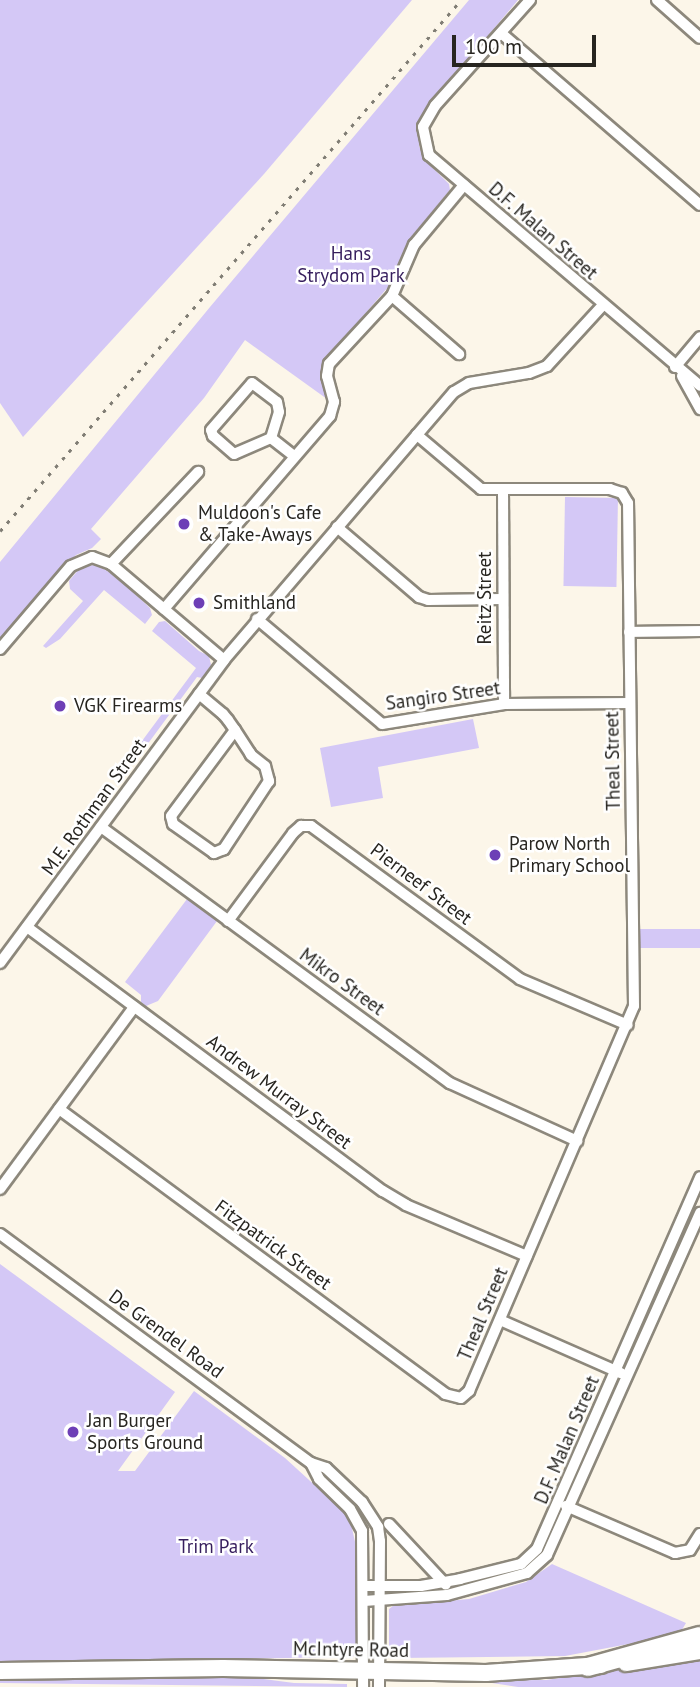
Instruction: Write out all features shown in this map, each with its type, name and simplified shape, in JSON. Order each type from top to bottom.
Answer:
[{"type":"highway","points":[[588,1667],[700,1636]]},
{"type":"main road","name":"McIntyre Road","points":[[0,1671],[223,1668],[371,1679],[588,1667],[700,1651]]},
{"type":"street","points":[[530,0],[501,33],[698,200]]},
{"type":"street","points":[[657,0],[700,38]]},
{"type":"street","name":"D.F. Malan Street","points":[[501,33],[435,106],[423,127],[429,155],[602,306],[700,386]]},
{"type":"street","points":[[164,609],[334,409],[327,376],[329,364],[392,296],[414,245],[464,186]]},
{"type":"street","points":[[392,296],[459,354]]},
{"type":"street","name":"M.E. Rothman Street","points":[[0,963],[224,660],[416,435],[460,387],[529,373],[547,366],[602,306]]},
{"type":"street","points":[[675,367],[700,337]]},
{"type":"street","name":"D.F. Malan Street","points":[[675,367],[700,409]]},
{"type":"street","points":[[254,383],[279,405],[271,438],[237,454],[213,436],[211,430],[244,387],[254,383]]},
{"type":"street","name":"Theal Street","points":[[416,435],[481,489],[610,489],[627,498],[634,1001],[628,1025],[469,1391]]},
{"type":"street","points":[[271,438],[294,456]]},
{"type":"street","points":[[111,564],[198,472]]},
{"type":"street","name":"Reitz Street","points":[[503,491],[504,704]]},
{"type":"street","points":[[337,527],[419,597],[428,600],[502,599]]},
{"type":"street","points":[[0,649],[75,563],[92,557],[111,564],[224,660]]},
{"type":"street","name":"Sangiro Street","points":[[257,620],[382,724],[504,704],[630,703]]},
{"type":"street","points":[[629,632],[700,631]]},
{"type":"street","points":[[198,694],[223,714],[235,730],[251,755],[265,766],[269,786],[224,849],[214,853],[177,828],[170,819],[187,791],[235,730]]},
{"type":"street","name":"Pierneef Street","points":[[228,920],[293,833],[301,826],[311,826],[520,979],[628,1025]]},
{"type":"street","name":"Mikro Street","points":[[101,827],[450,1083],[577,1141]]},
{"type":"street","name":"Andrew Murray Street","points":[[27,927],[393,1198],[527,1256]]},
{"type":"street","points":[[0,1189],[134,1007]]},
{"type":"street","name":"Fitzpatrick Street","points":[[59,1109],[444,1394],[461,1398],[469,1391]]},
{"type":"street","name":"D.F. Malan Street","points":[[364,1586],[445,1582],[521,1564],[537,1549],[560,1504],[700,1177]]},
{"type":"street","name":"D.F. Malan Street","points":[[364,1601],[447,1595],[527,1573],[547,1555],[700,1213]]},
{"type":"street","name":"De Grendel Road","points":[[0,1234],[311,1463],[326,1468],[372,1516],[380,1541],[380,1586],[371,1679]]},
{"type":"street","points":[[500,1320],[628,1376]]},
{"type":"street","name":"De Grendel Road","points":[[311,1463],[319,1479],[357,1519],[363,1541],[364,1601],[371,1679]]},
{"type":"street","points":[[560,1504],[675,1553],[690,1550],[700,1534]]},
{"type":"street","points":[[390,1524],[445,1582],[447,1595]]},
{"type":"green space","points":[[0,0],[412,0],[264,174],[23,437],[0,403]]},
{"type":"green space","name":"Hans Strydom Park","points":[[469,0],[518,0],[422,114],[419,145],[423,158],[449,184],[450,190],[413,235],[389,286],[327,358],[321,375],[327,399],[245,340],[204,398],[91,529],[101,539],[92,548],[76,555],[0,642],[0,562],[210,307]]},
{"type":"green space","points":[[565,497],[618,498],[616,587],[563,586]]},
{"type":"green space","points":[[97,564],[119,579],[150,608],[152,615],[145,624],[104,590],[60,639],[46,648],[43,646],[83,601],[70,589],[69,581],[80,568]]},
{"type":"green space","points":[[165,621],[199,651],[209,656],[211,665],[202,678],[197,677],[144,749],[139,745],[196,668],[152,631],[159,622]]},
{"type":"green space","points":[[473,719],[479,748],[378,767],[383,798],[331,807],[320,748]]},
{"type":"green space","points":[[187,899],[217,921],[158,1001],[146,1006],[141,1002],[141,995],[125,982]]},
{"type":"green space","points":[[640,929],[700,929],[700,948],[640,948]]},
{"type":"green space","name":"Trim Park","points":[[0,1264],[175,1392],[118,1471],[135,1471],[194,1391],[285,1458],[344,1512],[351,1524],[358,1555],[357,1649],[353,1657],[0,1662]]},
{"type":"green space","points":[[552,1564],[686,1623],[680,1633],[671,1636],[565,1656],[398,1658],[389,1653],[389,1609],[393,1606],[469,1599],[526,1582]]},
{"type":"green space","points":[[700,1658],[700,1687],[518,1687],[492,1683],[393,1681],[546,1680]]},
{"type":"green space","points":[[0,1677],[249,1677],[294,1683],[347,1684],[347,1687],[0,1683]]},
{"type":"railway","points":[[0,531],[461,0]]},
{"type":"place","name":"Muldoon's Cafe & Take-Aways","points":[[184,524]]},
{"type":"place","name":"Smithland","points":[[199,603]]},
{"type":"place","name":"VGK Firearms","points":[[60,706]]},
{"type":"place","name":"Parow North Primary School","points":[[495,855]]},
{"type":"place","name":"Jan Burger Sports Ground","points":[[73,1432]]}]
